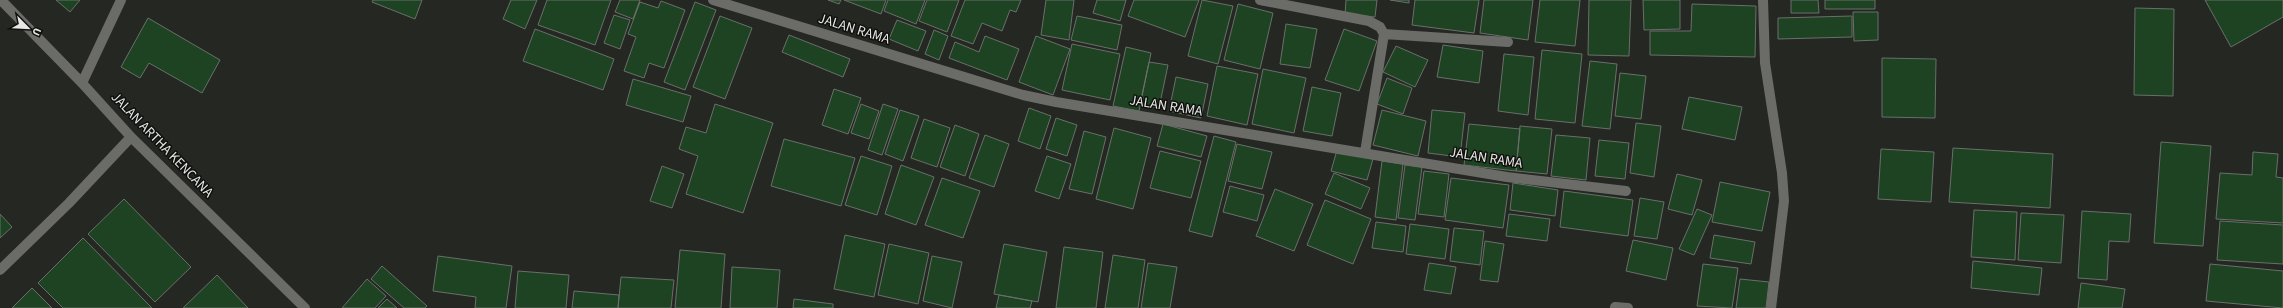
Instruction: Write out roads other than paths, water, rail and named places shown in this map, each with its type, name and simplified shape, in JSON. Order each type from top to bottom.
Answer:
[{"type":"street","name":"JALAN ARTHA KENCANA","points":[[1,0],[132,137],[305,308]]},
{"type":"street","points":[[82,83],[121,0]]},
{"type":"street","name":"JALAN RAMA","points":[[713,0],[1023,95],[1507,177],[1626,192]]},
{"type":"street","points":[[1260,0],[1369,21],[1380,27],[1384,34],[1365,152]]},
{"type":"street","points":[[1763,0],[1765,63],[1782,173],[1784,201],[1771,308]]},
{"type":"street","points":[[1384,34],[1508,42]]},
{"type":"street","points":[[0,270],[68,204],[132,137]]},
{"type":"street","points":[[1615,307],[1628,308]]}]
